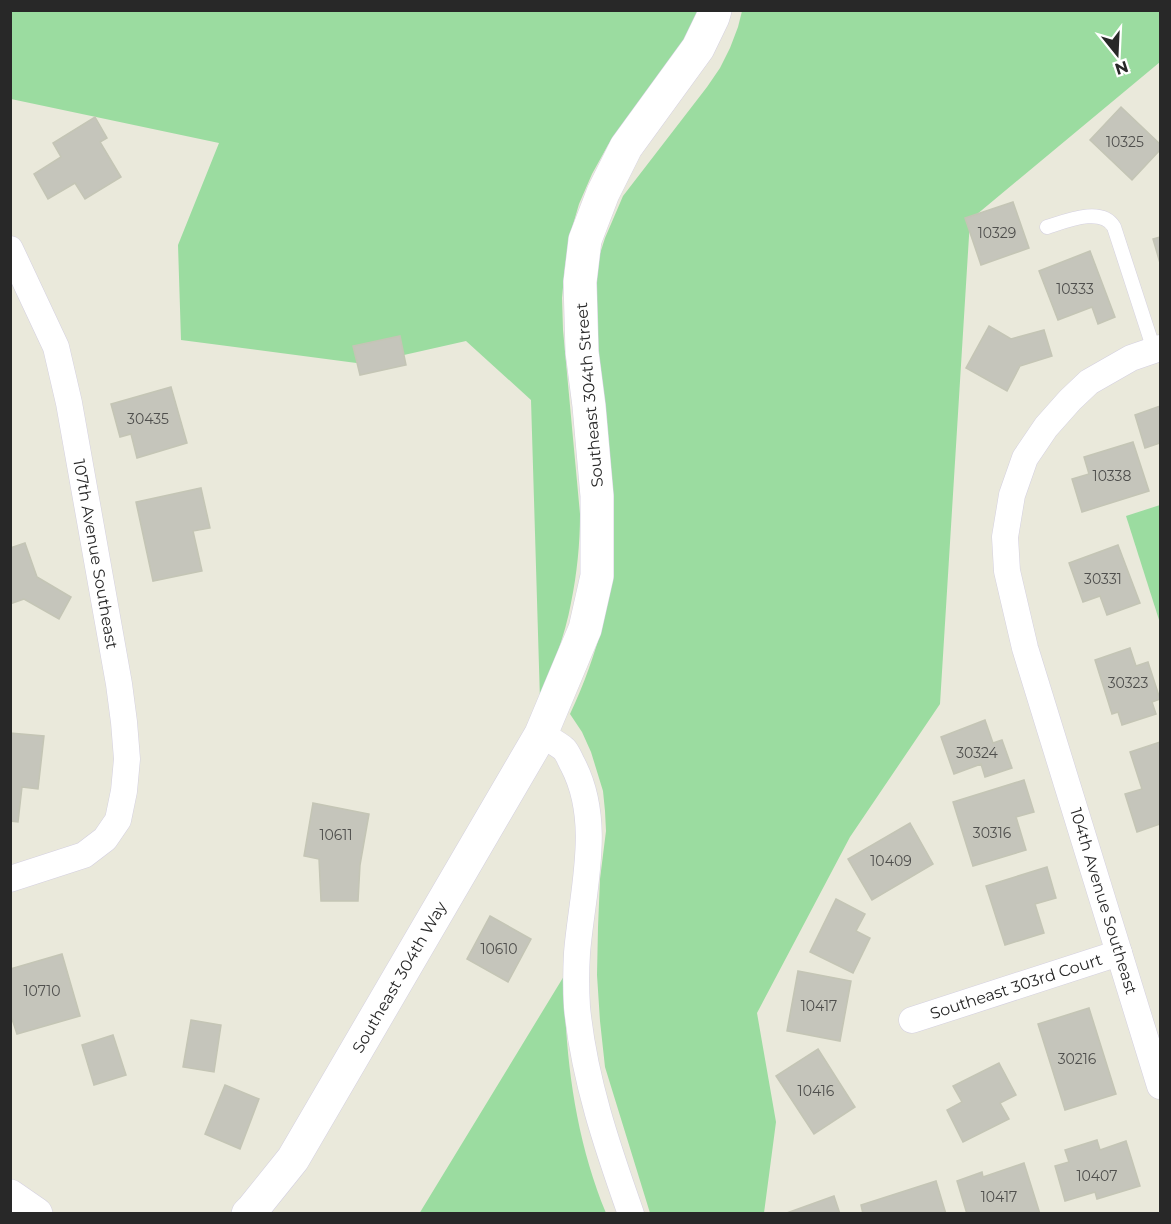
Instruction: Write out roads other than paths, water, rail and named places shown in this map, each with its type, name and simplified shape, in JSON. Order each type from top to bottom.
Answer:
[{"type":"street","name":"Southeast 304th Street","points":[[541,734],[585,629],[597,576],[597,496],[582,352],[580,282],[585,240],[603,193],[626,147],[698,48],[715,10]]},
{"type":"street","name":"107th Avenue Southeast","points":[[10,249],[16,278],[56,347],[69,403],[117,672],[124,722],[126,759],[124,791],[118,820],[105,839],[84,855],[10,879]]},
{"type":"street","name":"104th Avenue Southeast","points":[[1157,349],[1131,358],[1089,382],[1046,426],[1025,458],[1012,495],[1005,537],[1007,571],[1025,648],[1161,1086]]},
{"type":"street","name":"Southeast 304th Way","points":[[248,1214],[293,1159],[541,734]]},
{"type":"street","points":[[541,734],[565,750],[580,780],[588,821],[588,860],[577,955],[577,1006],[585,1065],[595,1106],[631,1214]]},
{"type":"street","name":"Southeast 303rd Court","points":[[912,1020],[1119,953]]},
{"type":"street","points":[[10,1196],[36,1214]]},
{"type":"lane","points":[[1047,227],[1095,216],[1106,218],[1111,222],[1157,349]]}]
